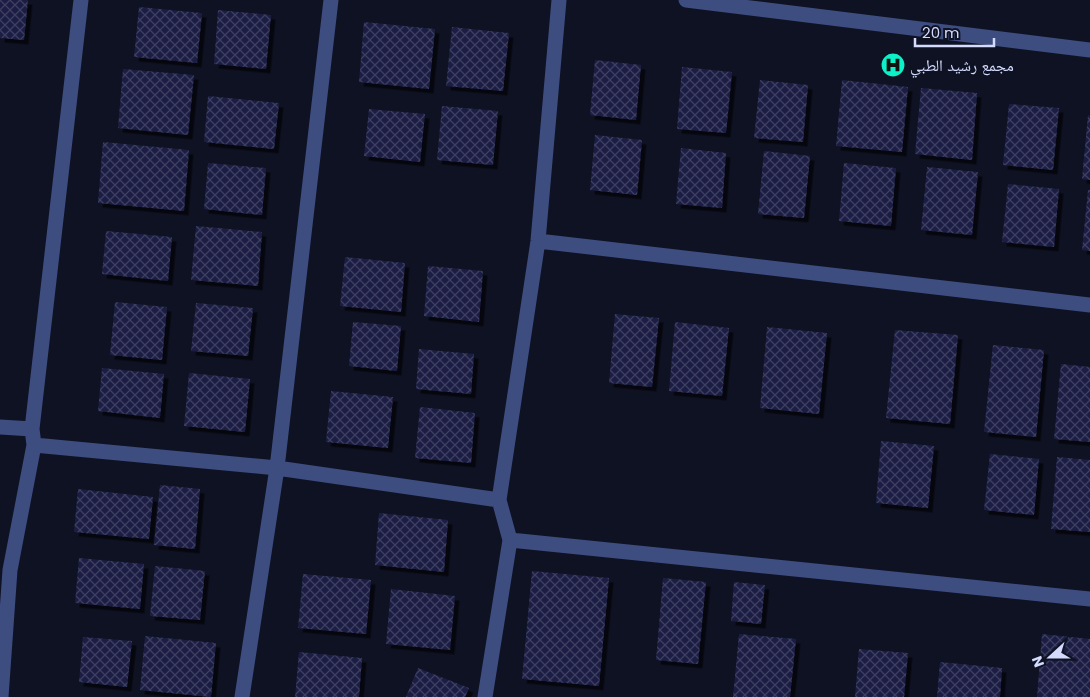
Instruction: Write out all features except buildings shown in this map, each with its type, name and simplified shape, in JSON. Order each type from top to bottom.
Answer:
[{"type":"street","points":[[1,697],[5,570],[34,445],[32,430],[81,0]]},
{"type":"street","points":[[242,697],[277,468],[331,0]]},
{"type":"street","points":[[484,697],[510,540],[499,500],[538,241],[559,0]]},
{"type":"street","points":[[686,0],[799,7],[1090,50]]},
{"type":"street","points":[[538,241],[1090,305]]},
{"type":"street","points":[[0,427],[32,430]]},
{"type":"street","points":[[34,445],[277,468],[499,500]]},
{"type":"street","points":[[510,540],[1090,599]]},
{"type":"place","name":"مجمع رشيد الطبي","points":[[893,65]]}]
